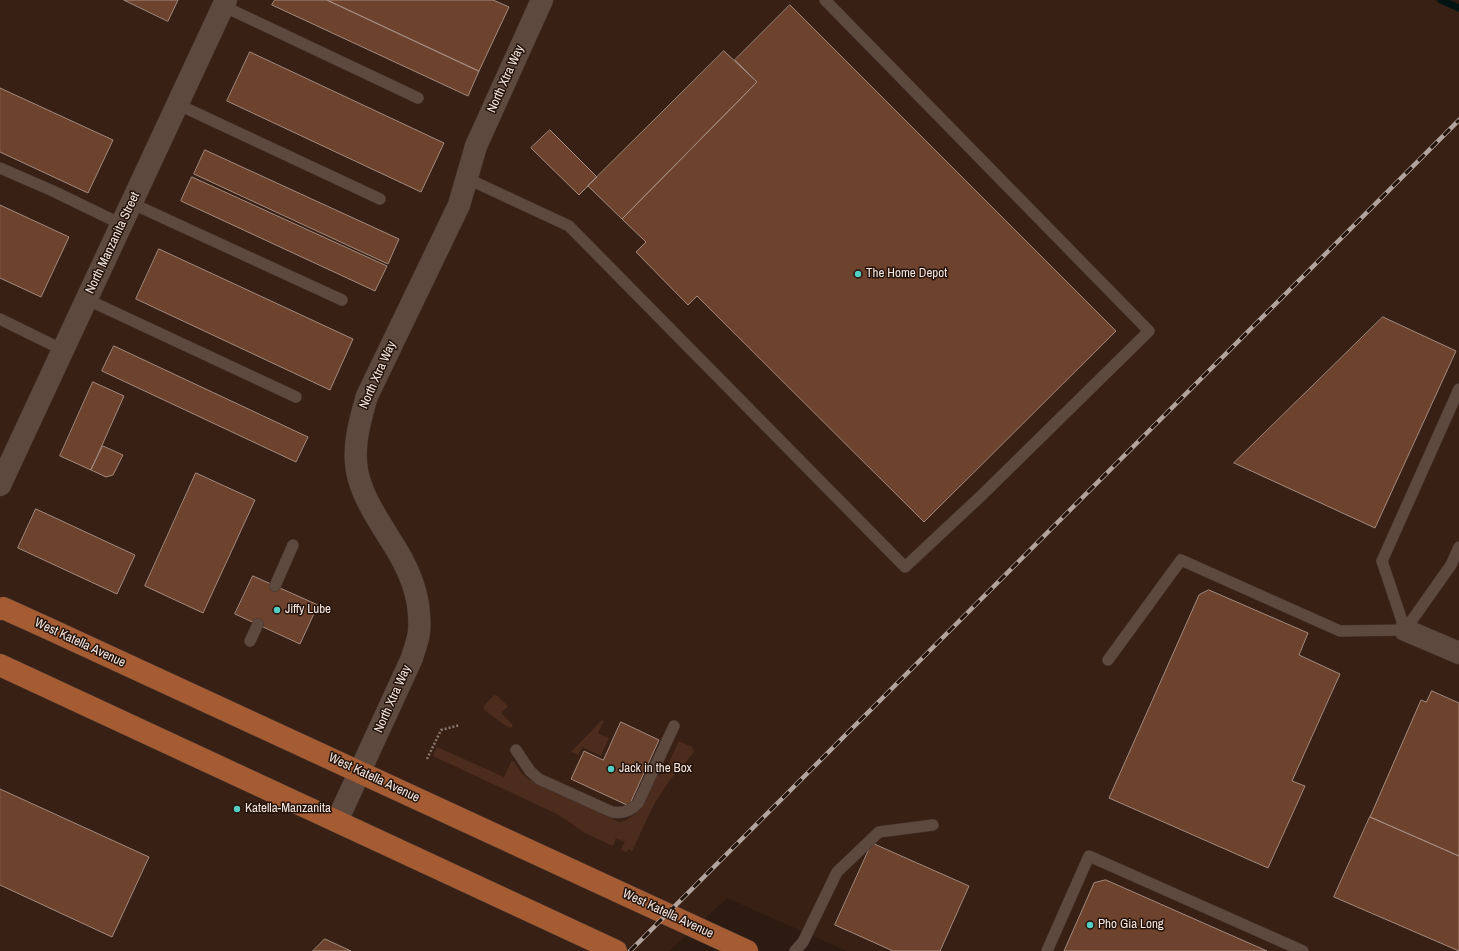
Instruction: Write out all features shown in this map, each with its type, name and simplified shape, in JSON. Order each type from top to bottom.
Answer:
[{"type":"main road","name":"West Katella Avenue","points":[[0,609],[4,608],[747,951]]},
{"type":"main road","points":[[0,665],[616,951]]},
{"type":"street","name":"North Xtra Way","points":[[337,821],[412,658],[419,633],[419,603],[413,583],[402,559],[377,519],[363,492],[358,478],[356,458],[360,420],[367,396],[459,205],[476,146],[542,0]]},
{"type":"street","name":"North Manzanita Street","points":[[0,485],[224,3]]},
{"type":"street","points":[[1405,630],[1459,653]]},
{"type":"lane","points":[[466,178],[569,226],[906,567],[982,495],[1149,331],[825,0]]},
{"type":"lane","points":[[224,3],[418,98]]},
{"type":"lane","points":[[177,104],[380,199]]},
{"type":"lane","points":[[0,168],[53,191],[121,224]]},
{"type":"lane","points":[[132,203],[342,300]]},
{"type":"lane","points":[[86,299],[296,397]]},
{"type":"lane","points":[[0,319],[63,350]]},
{"type":"lane","points":[[1405,630],[1382,560],[1459,389]]},
{"type":"lane","points":[[275,586],[293,545]]},
{"type":"lane","points":[[1405,630],[1451,565],[1459,547]]},
{"type":"lane","points":[[1108,660],[1181,560],[1340,631],[1405,630]]},
{"type":"lane","points":[[250,641],[258,624]]},
{"type":"lane","points":[[516,750],[530,771],[539,779],[618,814],[633,809],[638,803],[674,726]]},
{"type":"lane","points":[[795,951],[803,942],[837,872],[879,832],[933,825]]},
{"type":"lane","points":[[1046,951],[1089,856],[1303,951]]},
{"type":"path","points":[[427,759],[441,730],[460,725]]},
{"type":"shaded area","points":[[0,0],[1434,0],[1459,12],[1459,951],[847,951],[727,898],[669,951],[0,951]]},
{"type":"shaded area","points":[[494,695],[508,706],[501,713],[513,725],[512,727],[510,728],[503,724],[483,709]]},
{"type":"shaded area","points":[[602,720],[604,721],[598,733],[609,738],[601,756],[582,747],[578,755],[571,752]]},
{"type":"shaded area","points":[[679,741],[692,747],[694,752],[670,780],[658,797],[632,851],[628,849],[627,852],[621,850],[625,842],[616,838],[613,846],[585,833],[559,815],[433,756],[437,747],[504,777],[511,762],[514,761],[520,772],[530,780],[619,822],[625,821],[635,814],[654,777],[664,773]]},
{"type":"building","points":[[124,0],[178,0],[168,21]]},
{"type":"building","points":[[275,0],[327,0],[479,71],[468,96],[272,5]]},
{"type":"building","points":[[327,0],[493,0],[509,7],[479,71]]},
{"type":"building","name":"The Home Depot","points":[[790,5],[1116,331],[924,522],[697,296],[688,305],[636,252],[646,242],[622,219],[757,82],[735,60]]},
{"type":"building","points":[[724,51],[757,82],[622,219],[588,186]]},
{"type":"building","points":[[250,52],[444,143],[421,192],[227,101]]},
{"type":"building","points":[[0,88],[113,140],[88,193],[0,152]]},
{"type":"building","points":[[550,130],[597,177],[579,195],[531,148]]},
{"type":"building","points":[[205,150],[399,239],[388,264],[194,174]]},
{"type":"building","points":[[192,177],[387,266],[375,291],[181,201]]},
{"type":"building","points":[[0,205],[69,237],[41,297],[0,278]]},
{"type":"building","points":[[159,249],[353,339],[330,390],[136,299]]},
{"type":"building","points":[[1383,317],[1456,351],[1375,528],[1234,463]]},
{"type":"building","points":[[114,346],[308,437],[296,462],[102,371]]},
{"type":"building","points":[[93,382],[124,396],[91,470],[60,456]]},
{"type":"building","points":[[103,446],[123,455],[113,475],[106,477],[91,470]]},
{"type":"building","points":[[196,473],[255,500],[203,613],[145,586]]},
{"type":"building","points":[[36,509],[135,555],[117,594],[18,548]]},
{"type":"building","name":"Jiffy Lube","points":[[253,576],[318,605],[300,644],[235,614]]},
{"type":"building","points":[[1209,590],[1308,633],[1299,655],[1340,674],[1292,781],[1305,786],[1268,868],[1109,798],[1199,595]]},
{"type":"building","points":[[1432,691],[1459,703],[1459,856],[1370,817],[1421,700],[1426,702]]},
{"type":"building","name":"Jack in the Box","points":[[621,722],[659,740],[629,806],[571,779],[584,751],[603,760]]},
{"type":"building","points":[[0,789],[149,857],[112,937],[0,885]]},
{"type":"building","points":[[1370,817],[1459,856],[1459,951],[1334,897]]},
{"type":"building","points":[[872,843],[969,886],[940,951],[893,951],[835,925]]},
{"type":"building","points":[[1106,880],[1267,951],[1064,951],[1094,883]]},
{"type":"building","points":[[325,939],[351,951],[313,951]]},
{"type":"waterway","points":[[1441,0],[1459,8]]},
{"type":"railway","points":[[630,951],[1459,120]]},
{"type":"place","name":"The Home Depot","points":[[858,274]]},
{"type":"place","name":"Jiffy Lube","points":[[277,610]]},
{"type":"place","name":"Jack in the Box","points":[[611,769]]},
{"type":"place","name":"Katella-Manzanita","points":[[237,809]]},
{"type":"place","name":"Pho Gia Long","points":[[1090,925]]}]
